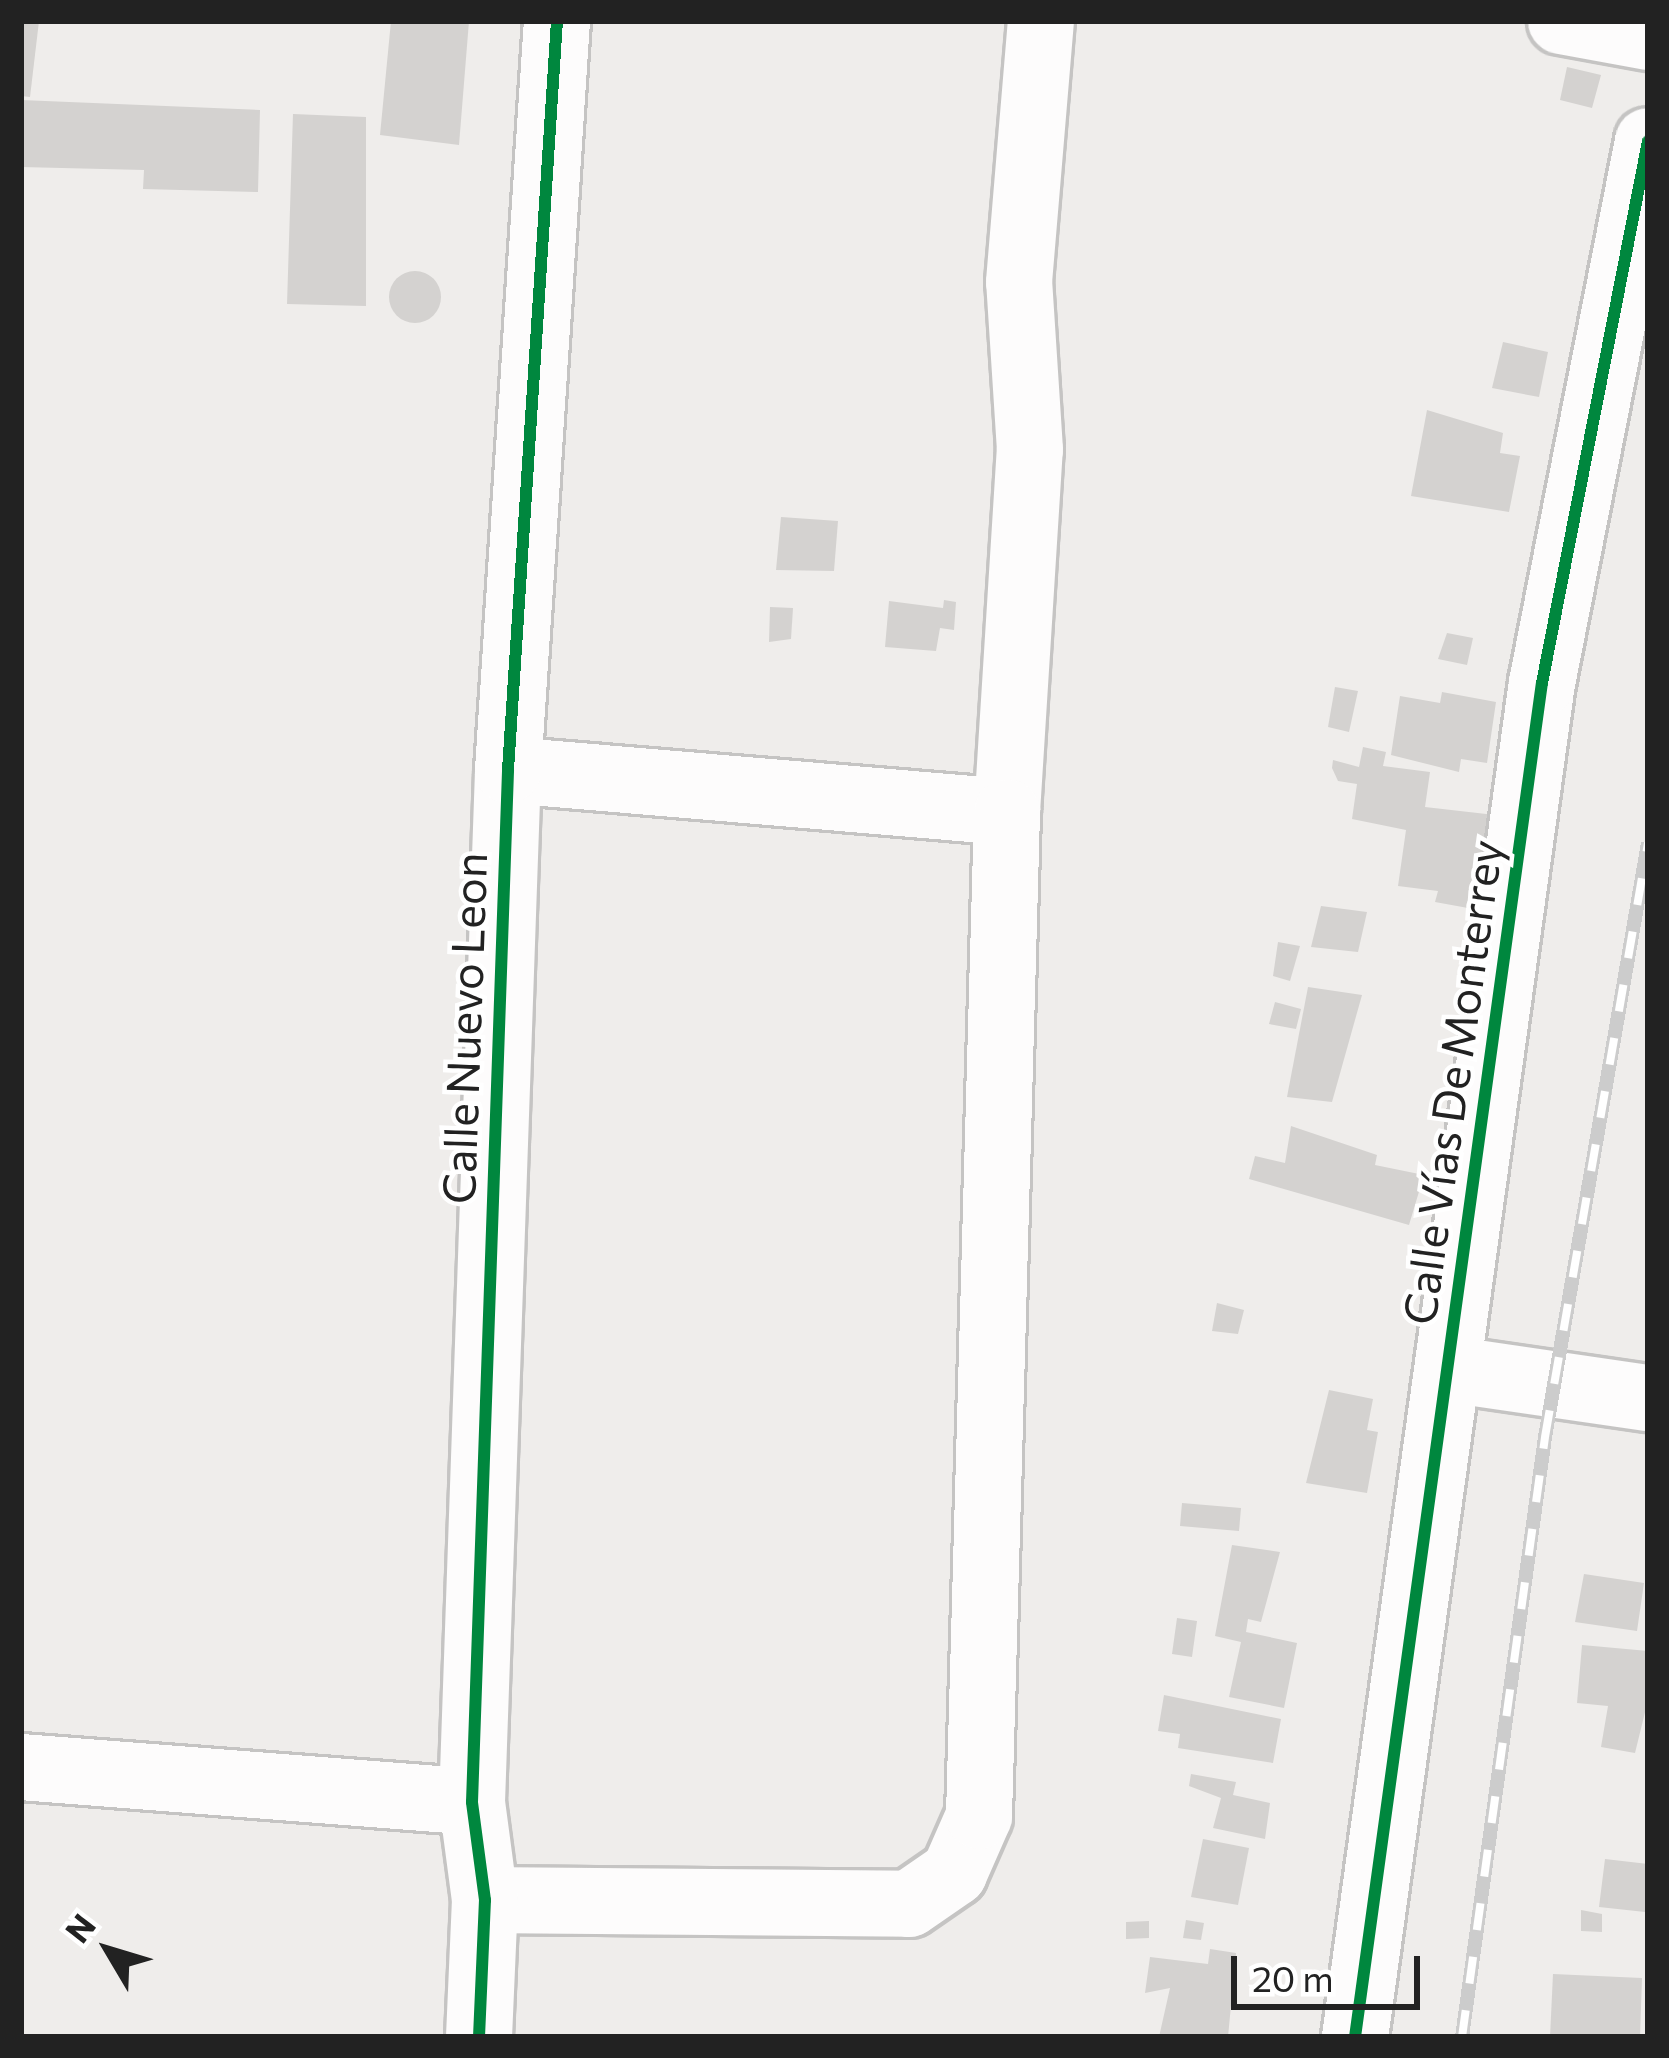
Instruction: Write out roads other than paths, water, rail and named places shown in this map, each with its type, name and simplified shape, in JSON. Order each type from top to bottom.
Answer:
[{"type":"street","name":"Calle Nuevo Leon","points":[[479,2037],[485,1900],[472,1802],[508,770],[557,21]]},
{"type":"street","points":[[485,1900],[909,1904],[954,1874],[979,1816],[1007,812],[1030,450],[1018,282],[1041,21]]},
{"type":"street","points":[[1561,21],[1648,37]]},
{"type":"street","name":"Calle Vías De Monterrey","points":[[1355,2037],[1542,683],[1648,141]]},
{"type":"street","points":[[508,770],[1007,812]]},
{"type":"street","points":[[1448,1369],[1648,1398]]},
{"type":"street","points":[[21,1767],[472,1802]]},
{"type":"railway","points":[[1462,2037],[1545,1437],[1648,843]]}]
